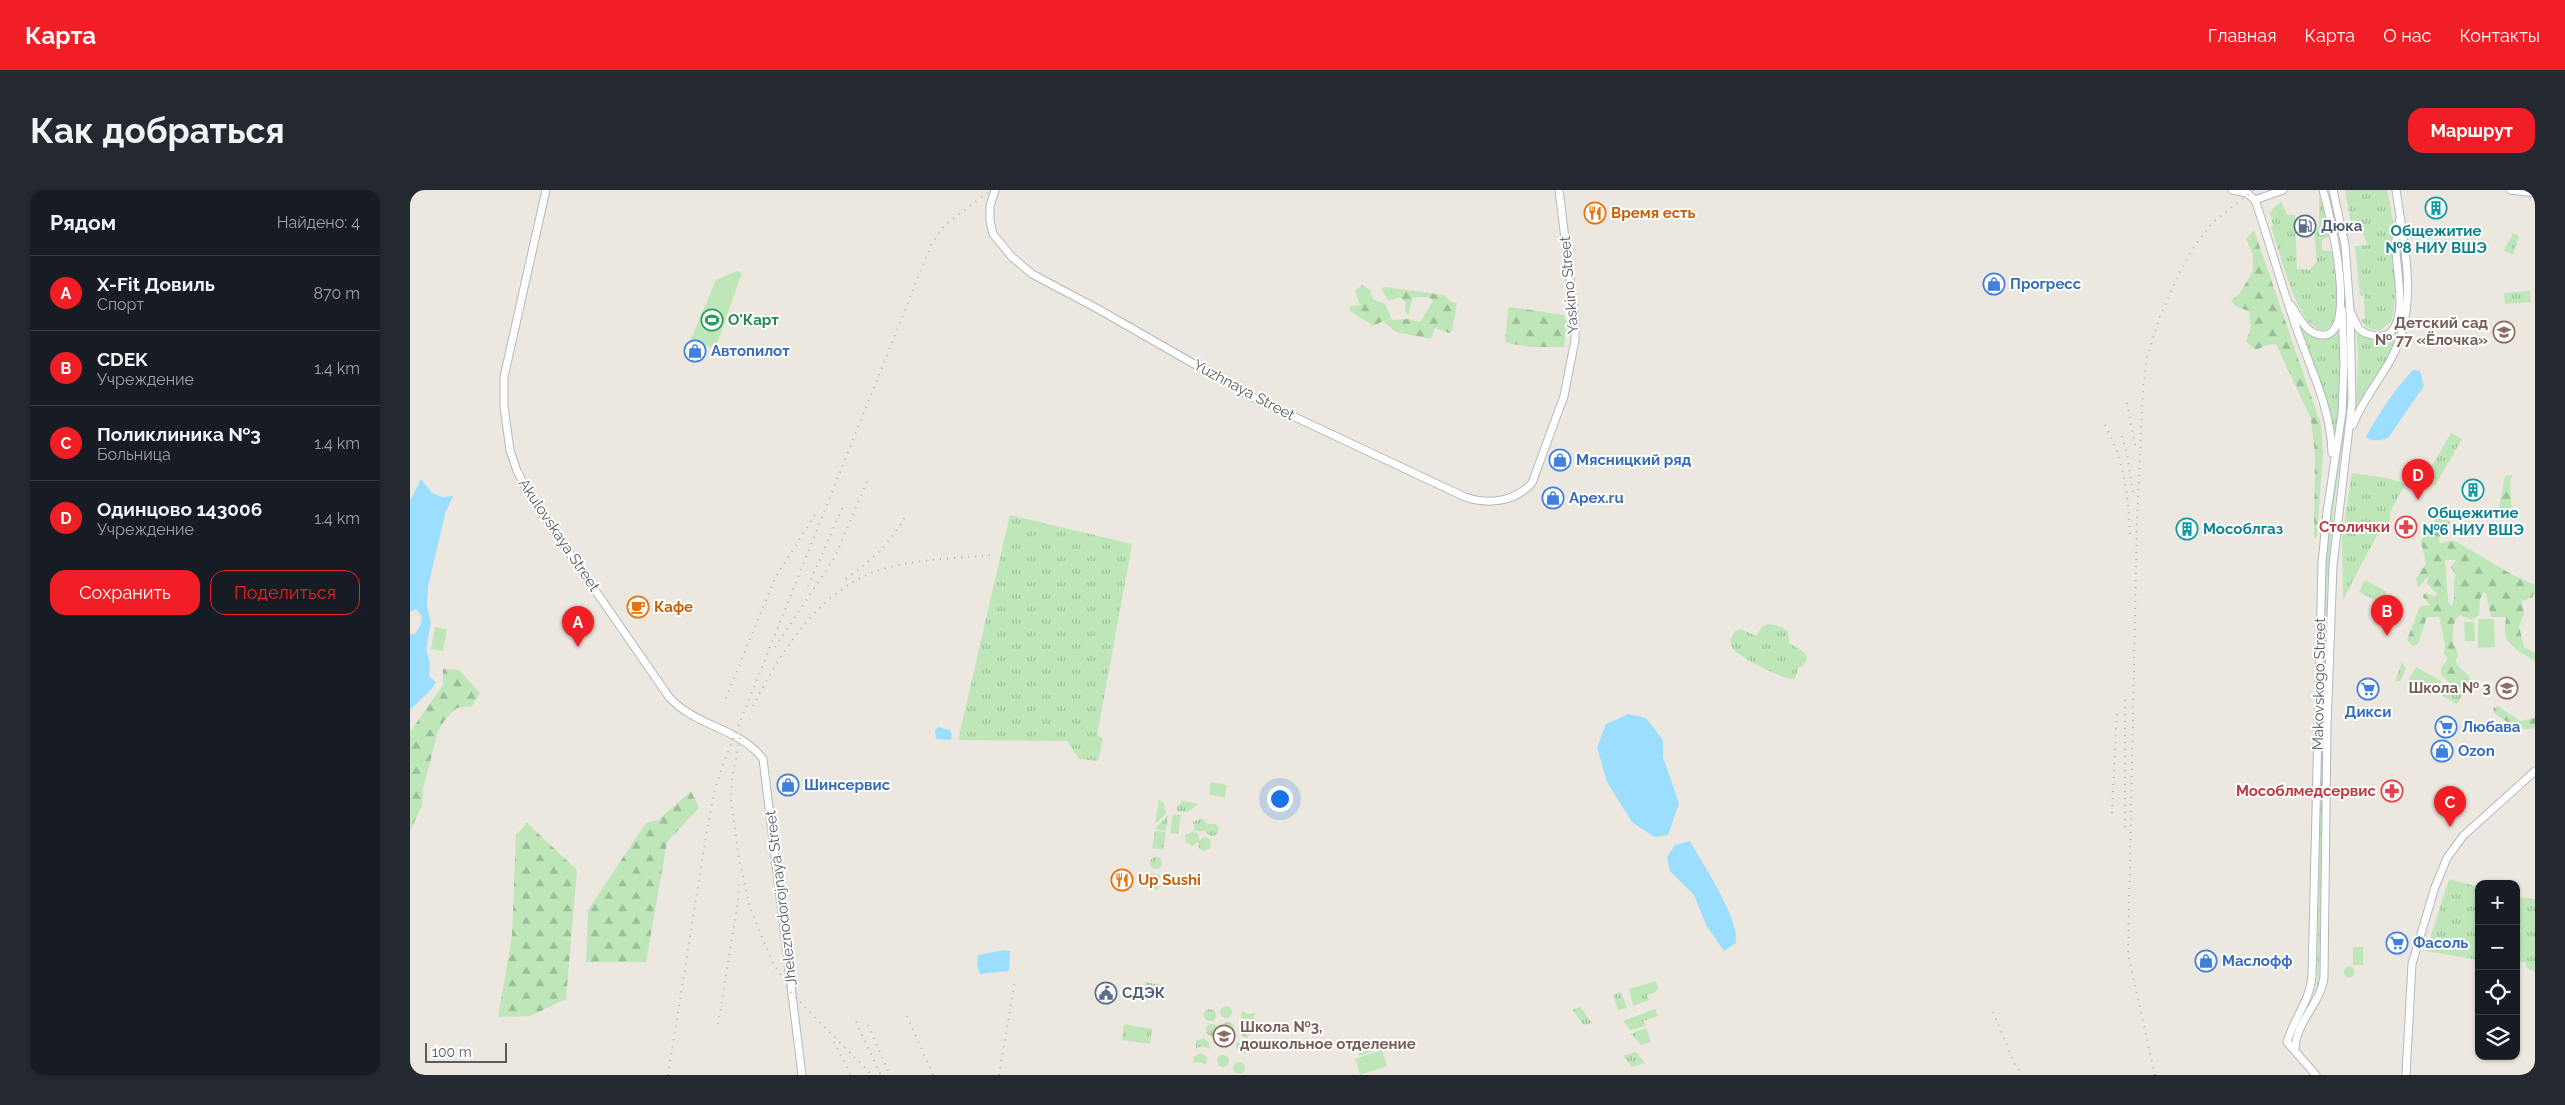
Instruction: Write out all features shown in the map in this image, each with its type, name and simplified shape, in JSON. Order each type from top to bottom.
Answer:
[{"type":"street","name":"Akulovskaya Street","points":[[546,190],[504,377],[505,426],[514,461],[532,499],[669,697],[693,718],[734,737]]},
{"type":"street","name":"Yuzhnaya Street","points":[[995,190],[990,206],[990,221],[993,234],[1003,247],[1032,274],[1098,308],[1250,396],[1477,501],[1494,502],[1526,490]]},
{"type":"street","name":"Yaskino Street","points":[[1526,490],[1538,471],[1564,396],[1574,347],[1575,320],[1559,190]]},
{"type":"street","points":[[2232,190],[2248,193],[2255,200],[2328,417],[2331,429],[2333,466]]},
{"type":"street","points":[[2255,200],[2283,190]]},
{"type":"street","name":"Makovskogo Street","points":[[2316,1075],[2288,1042],[2296,1020],[2309,998],[2312,986],[2316,894],[2322,563],[2333,466],[2340,430],[2343,388],[2342,310],[2339,277],[2323,190]]},
{"type":"street","name":"Makovskogo Street","points":[[2295,1050],[2298,1032],[2317,1001],[2323,983],[2327,725],[2333,565],[2340,492],[2350,435],[2353,362],[2346,253],[2338,206],[2333,190]]},
{"type":"street","points":[[2350,435],[2357,414],[2394,354],[2405,320],[2408,276],[2396,190]]},
{"type":"street","points":[[2510,190],[2535,193]]},
{"type":"street","points":[[2350,311],[2359,330],[2369,335],[2384,336],[2395,327],[2399,302],[2396,242],[2400,218]]},
{"type":"street","points":[[2287,299],[2308,330],[2319,335],[2326,335],[2335,329],[2342,310]]},
{"type":"street","name":"Jheleznodorojnaya Street","points":[[734,737],[757,751],[763,759],[765,767],[802,1075]]},
{"type":"street","points":[[2406,1075],[2412,964],[2418,938],[2442,868],[2463,836],[2535,770]]},
{"type":"green space","points":[[2345,190],[2387,190],[2395,238],[2395,293],[2391,322],[2379,331],[2366,327],[2361,319],[2365,319],[2364,295],[2360,296],[2355,246],[2368,245],[2362,232],[2352,229]]},
{"type":"green space","points":[[2319,193],[2331,235],[2322,240],[2322,250],[2333,252],[2337,296],[2337,309],[2334,320],[2330,327],[2323,330],[2314,327],[2309,322],[2298,304],[2289,283],[2271,227],[2273,226],[2270,212],[2281,201],[2287,215],[2295,215],[2297,269],[2310,270],[2317,261],[2314,233],[2319,226]]},
{"type":"green space","points":[[2254,230],[2321,425],[2323,453],[2317,536],[2314,539],[2315,456],[2311,419],[2276,344],[2267,345],[2256,350],[2246,342],[2251,326],[2249,311],[2237,307],[2231,301],[2240,293],[2253,271],[2253,254],[2246,239]]},
{"type":"green space","points":[[2513,233],[2519,236],[2513,255],[2504,250]]},
{"type":"green space","points":[[2401,239],[2404,302],[2399,331],[2385,362],[2356,407],[2358,352],[2356,331],[2364,336],[2389,336],[2400,316],[2398,243]]},
{"type":"green space","name":"О'Карт","points":[[737,271],[742,273],[715,349],[691,339],[716,280]]},
{"type":"green space","points":[[1362,285],[1370,290],[1373,299],[1385,304],[1392,320],[1408,319],[1420,322],[1433,301],[1429,297],[1413,297],[1408,315],[1405,310],[1406,303],[1400,297],[1389,301],[1381,289],[1384,287],[1444,295],[1451,302],[1457,303],[1452,331],[1449,333],[1435,328],[1431,339],[1396,332],[1383,321],[1374,326],[1350,311],[1349,308],[1360,305],[1355,291]]},
{"type":"green space","points":[[2530,291],[2531,302],[2505,304],[2504,293]]},
{"type":"green space","points":[[1510,307],[1564,315],[1567,323],[1564,347],[1531,347],[1505,341],[1508,309]]},
{"type":"green space","points":[[2295,317],[2310,333],[2321,338],[2333,334],[2340,328],[2342,364],[2335,446],[2327,404]]},
{"type":"green space","points":[[2348,322],[2351,369],[2349,398],[2334,504],[2327,585],[2319,987],[2317,989],[2324,586],[2331,503],[2347,398]]},
{"type":"green space","points":[[2451,433],[2462,439],[2435,486],[2424,480]]},
{"type":"green space","points":[[2352,473],[2387,478],[2405,484],[2390,513],[2391,528],[2380,529],[2343,600],[2342,537]]},
{"type":"green space","points":[[2513,475],[2510,480],[2512,514],[2498,513],[2505,476]]},
{"type":"green space","points":[[1010,515],[1132,544],[1097,735],[1103,739],[1098,761],[1079,759],[1067,741],[958,740]]},
{"type":"green space","points":[[2444,516],[2450,523],[2439,538],[2440,544],[2451,540],[2457,542],[2511,574],[2535,585],[2533,597],[2522,601],[2524,614],[2519,626],[2524,647],[2535,653],[2535,661],[2517,649],[2506,638],[2506,617],[2491,617],[2484,592],[2480,599],[2479,615],[2472,620],[2460,615],[2457,617],[2453,628],[2454,645],[2458,655],[2456,662],[2470,678],[2469,687],[2453,685],[2441,674],[2441,669],[2448,658],[2444,654],[2445,644],[2439,617],[2427,617],[2418,644],[2413,646],[2407,640],[2420,606],[2430,605],[2423,597],[2424,594],[2427,593],[2435,597],[2437,593],[2427,584],[2428,576],[2418,588],[2416,579],[2426,564],[2421,541],[2436,519]],"holes":[[[2445,560],[2456,560],[2451,567],[2456,575],[2452,606],[2448,602]]]},
{"type":"green space","points":[[2365,580],[2387,592],[2381,603],[2359,592]]},
{"type":"green space","points":[[2478,619],[2494,619],[2495,647],[2478,648]]},
{"type":"green space","points":[[2464,622],[2474,622],[2475,641],[2465,641]]},
{"type":"green space","points":[[1768,624],[1779,626],[1788,631],[1789,643],[1804,652],[1807,658],[1803,666],[1798,668],[1795,679],[1783,677],[1755,664],[1740,655],[1732,646],[1730,641],[1735,631],[1741,629],[1756,636],[1762,627]]},
{"type":"green space","points":[[435,627],[447,629],[443,651],[431,649]]},
{"type":"green space","points":[[2402,662],[2406,669],[2400,681],[2395,682]]},
{"type":"green space","points":[[2416,667],[2441,681],[2434,693],[2409,679]]},
{"type":"green space","points":[[443,669],[459,670],[480,693],[472,706],[457,708],[446,718],[438,731],[423,789],[422,805],[410,831],[410,732],[443,685]]},
{"type":"green space","points":[[2446,683],[2464,693],[2457,704],[2439,694]]},
{"type":"green space","points":[[2498,706],[2520,721],[2535,718],[2535,728],[2519,728],[2510,723],[2495,714],[2493,708]]},
{"type":"green space","points":[[1211,782],[1227,785],[1225,797],[1209,795]]},
{"type":"green space","points":[[691,791],[699,808],[667,842],[646,962],[586,962],[588,910],[646,823],[658,820]]},
{"type":"green space","points":[[1159,799],[1164,804],[1166,814],[1155,824]]},
{"type":"green space","points":[[1183,801],[1198,804],[1188,812],[1177,811],[1177,806]]},
{"type":"green space","points":[[1173,814],[1181,815],[1178,834],[1170,833]]},
{"type":"green space","points":[[1168,815],[1166,831],[1155,829]]},
{"type":"green space","points":[[1202,818],[1207,824],[1216,824],[1219,828],[1217,835],[1210,836],[1205,831],[1195,831],[1193,822]]},
{"type":"green space","points":[[527,823],[577,870],[566,999],[530,1016],[498,1017],[512,936],[516,835]]},
{"type":"green space","points":[[1155,831],[1166,832],[1163,850],[1152,848]]},
{"type":"green space","points":[[1194,831],[1198,834],[1199,840],[1205,837],[1211,840],[1210,849],[1203,851],[1199,848],[1198,842],[1192,846],[1186,842],[1185,835]]},
{"type":"green space","points":[[1156,857],[1162,863],[1156,869],[1150,863]]},
{"type":"green space","points":[[1149,873],[1160,875],[1158,890],[1147,888]]},
{"type":"green space","points":[[2449,879],[2475,886],[2475,959],[2426,951]]},
{"type":"green space","points":[[2520,897],[2535,899],[2535,972],[2527,968],[2525,962],[2520,962]]},
{"type":"green space","points":[[2353,947],[2363,947],[2363,965],[2353,965]]},
{"type":"green space","points":[[2349,966],[2355,972],[2349,978],[2343,972]]},
{"type":"green space","points":[[1656,981],[1658,987],[1656,992],[1647,995],[1649,1000],[1633,1006],[1629,989]]},
{"type":"green space","points":[[1145,982],[1161,985],[1159,999],[1143,996]]},
{"type":"green space","points":[[1621,992],[1627,1008],[1618,1010],[1613,995]]},
{"type":"green space","points":[[1226,1006],[1232,1012],[1226,1018],[1220,1012]]},
{"type":"green space","points":[[1580,1007],[1592,1023],[1584,1025],[1572,1010]]},
{"type":"green space","points":[[1210,1009],[1216,1015],[1210,1021],[1204,1015]]},
{"type":"green space","points":[[1655,1009],[1658,1016],[1643,1021],[1645,1026],[1630,1030],[1623,1021]]},
{"type":"green space","points":[[1242,1011],[1249,1014],[1255,1013],[1253,1021],[1244,1021],[1241,1017]]},
{"type":"green space","points":[[1226,1022],[1230,1022],[1234,1028],[1230,1034],[1226,1034],[1222,1030],[1222,1026]]},
{"type":"green space","points":[[1124,1024],[1152,1029],[1150,1044],[1122,1040]]},
{"type":"green space","points":[[1212,1024],[1218,1030],[1212,1036],[1206,1030]]},
{"type":"green space","points":[[1240,1026],[1247,1030],[1253,1029],[1252,1034],[1246,1038],[1238,1032]]},
{"type":"green space","points":[[1646,1028],[1651,1042],[1641,1045],[1631,1034]]},
{"type":"green space","points":[[1203,1038],[1209,1042],[1209,1049],[1203,1046],[1196,1048],[1196,1041]]},
{"type":"green space","points":[[1237,1042],[1244,1045],[1250,1044],[1250,1050],[1244,1054],[1236,1048]]},
{"type":"green space","points":[[1370,1044],[1373,1051],[1359,1056],[1357,1048]]},
{"type":"green space","points":[[1382,1050],[1387,1066],[1360,1075],[1355,1059]]},
{"type":"green space","points":[[1636,1052],[1645,1063],[1632,1067],[1623,1056]]},
{"type":"green space","points":[[1200,1053],[1207,1057],[1206,1065],[1201,1062],[1193,1063],[1194,1057]]},
{"type":"green space","points":[[1221,1055],[1225,1055],[1229,1061],[1225,1067],[1221,1067],[1217,1063],[1217,1059]]},
{"type":"green space","points":[[1239,1062],[1245,1068],[1239,1074],[1233,1068]]},
{"type":"water","points":[[2413,370],[2420,371],[2424,386],[2388,438],[2382,440],[2368,439],[2366,437],[2382,411],[2399,386]]},
{"type":"water","points":[[421,479],[432,493],[442,497],[453,496],[445,514],[428,587],[427,606],[431,623],[426,649],[430,663],[429,676],[436,682],[427,694],[410,710],[410,634],[415,634],[420,626],[422,617],[416,609],[410,612],[410,501]]},
{"type":"water","points":[[1628,714],[1646,718],[1663,740],[1663,757],[1679,803],[1668,835],[1654,837],[1632,822],[1607,782],[1597,747],[1606,724]]},
{"type":"water","points":[[938,727],[950,730],[952,734],[951,740],[936,739],[935,730]]},
{"type":"water","points":[[1690,841],[1733,921],[1736,943],[1724,951],[1706,925],[1694,895],[1670,871],[1667,857],[1675,845]]},
{"type":"water","points":[[1004,950],[1010,951],[1009,971],[980,974],[977,965],[978,955]]},
{"type":"railway","points":[[668,1075],[707,830],[715,789],[724,762],[931,245],[945,225],[991,190]]},
{"type":"railway","points":[[2155,1075],[2128,954],[2137,522],[2143,387],[2147,358],[2159,319],[2181,269],[2196,244],[2213,222],[2254,190]]},
{"type":"railway","points":[[2127,403],[2136,450]]},
{"type":"railway","points":[[2105,425],[2112,439],[2125,481],[2130,540]]},
{"type":"railway","points":[[2122,436],[2127,453],[2133,494]]},
{"type":"railway","points":[[775,647],[835,557],[868,479]]},
{"type":"railway","points":[[808,586],[844,504]]},
{"type":"railway","points":[[726,698],[775,578],[818,510]]},
{"type":"railway","points":[[846,579],[881,550],[895,533],[907,513]]},
{"type":"railway","points":[[753,706],[778,662],[807,621],[844,588],[866,575],[903,564],[992,555]]},
{"type":"railway","points":[[2125,700],[2125,830]]},
{"type":"railway","points":[[2112,813],[2117,708]]},
{"type":"railway","points":[[740,738],[732,778],[731,800],[739,858],[750,908],[772,961],[792,994],[872,1075]]},
{"type":"railway","points":[[718,1024],[738,902],[739,881]]},
{"type":"railway","points":[[999,1075],[1015,980]]},
{"type":"railway","points":[[1993,1012],[2014,1062],[2022,1075]]},
{"type":"railway","points":[[907,1016],[933,1075]]},
{"type":"railway","points":[[856,1022],[881,1075]]},
{"type":"railway","points":[[868,1025],[890,1075]]},
{"type":"railway","points":[[834,1042],[851,1075]]},
{"type":"place","name":"Общежитие №8 НИУ ВШЭ","points":[[2436,208]]},
{"type":"place","name":"Время есть","points":[[1595,213]]},
{"type":"place","name":"Дюка","points":[[2305,226]]},
{"type":"place","name":"Прогресс","points":[[1994,284]]},
{"type":"place","name":"О'Карт","points":[[712,320]]},
{"type":"place","name":"Детский сад № 77 «Ёлочка»","points":[[2504,332]]},
{"type":"place","name":"Автопилот","points":[[695,351]]},
{"type":"place","name":"Мясницкий ряд","points":[[1560,460]]},
{"type":"place","name":"Общежитие №6 НИУ ВШЭ","points":[[2473,490]]},
{"type":"place","name":"Apex.ru","points":[[1553,498]]},
{"type":"place","name":"Одинцово 143006","points":[[2418,500]]},
{"type":"place","name":"Столички","points":[[2406,527]]},
{"type":"place","name":"Мособлгаз","points":[[2187,529]]},
{"type":"place","name":"Кафе","points":[[638,607]]},
{"type":"place","name":"CDEK","points":[[2387,636]]},
{"type":"place","name":"X-Fit Довиль","points":[[578,647]]},
{"type":"place","name":"Школа № 3","points":[[2507,688]]},
{"type":"place","name":"Дикси","points":[[2368,689]]},
{"type":"place","name":"Любава","points":[[2446,727]]},
{"type":"place","name":"Ozon","points":[[2442,751]]},
{"type":"place","name":"Шинсервис","points":[[788,785]]},
{"type":"place","name":"Мособлмедсервис","points":[[2392,791]]},
{"type":"place","name":"Поликлиника №3","points":[[2450,827]]},
{"type":"place","name":"Up Sushi","points":[[1122,880]]},
{"type":"place","name":"Фасоль","points":[[2397,943]]},
{"type":"place","name":"Маслофф","points":[[2206,961]]},
{"type":"place","name":"СДЭК","points":[[1106,993]]},
{"type":"place","name":"Школа №3, дошкольное отделение","points":[[1224,1036]]}]
